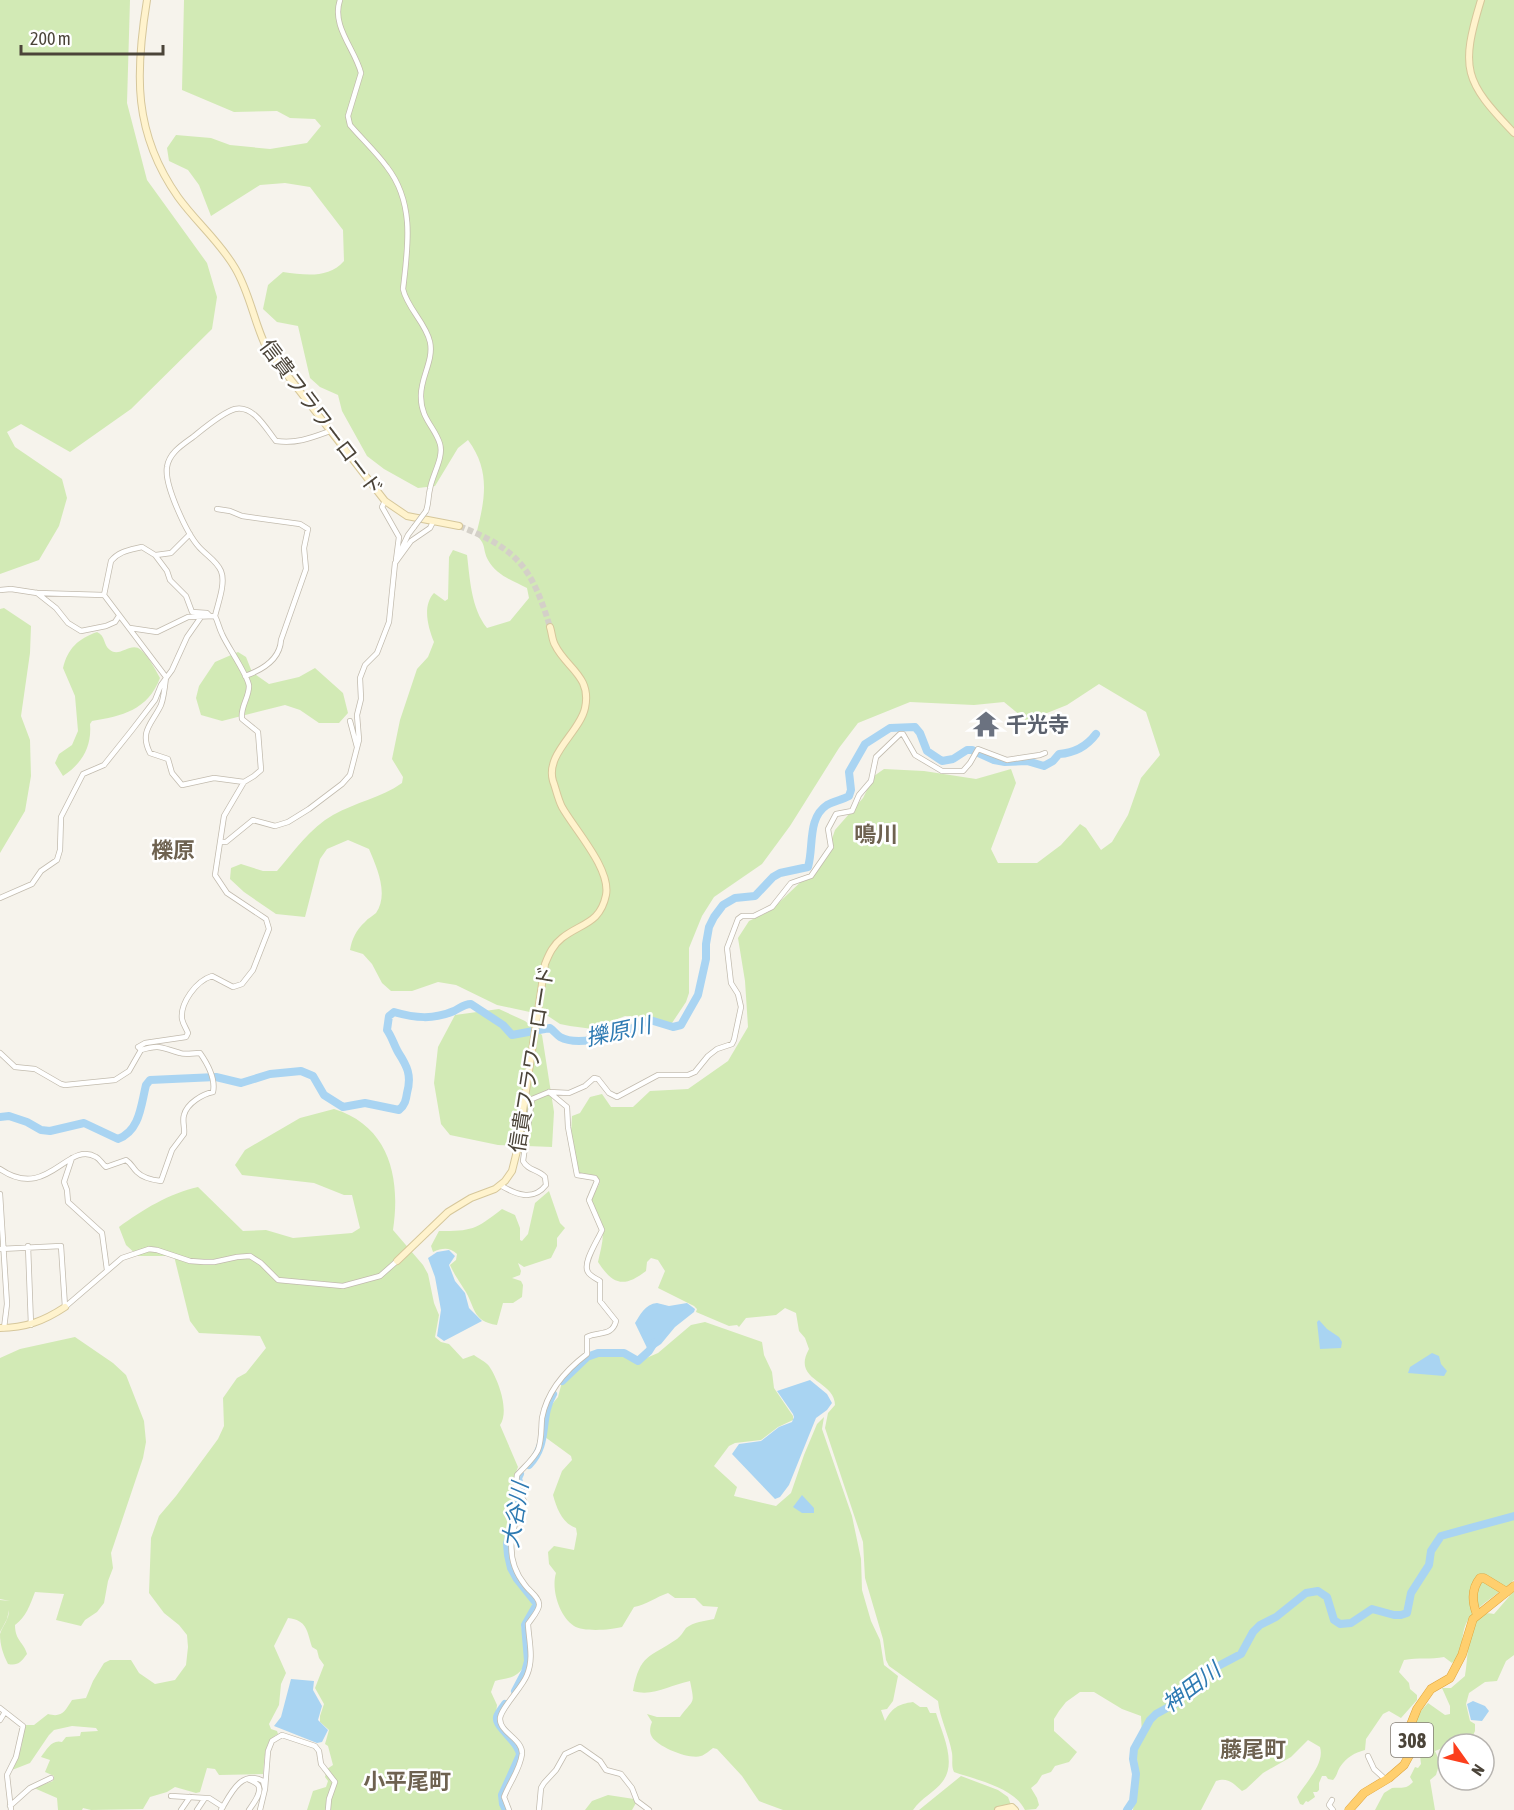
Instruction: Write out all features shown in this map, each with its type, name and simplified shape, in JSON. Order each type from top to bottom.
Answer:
[{"type":"highway","name":"308","points":[[1477,1615],[1472,1597],[1477,1580],[1480,1578],[1511,1593]]},
{"type":"highway","name":"308","points":[[1349,1810],[1364,1793],[1401,1769],[1410,1756],[1413,1717],[1431,1689],[1450,1678],[1462,1655],[1469,1629],[1477,1615],[1511,1593],[1514,1586]]},
{"type":"street","name":"信貴フラワーロード","points":[[147,0],[141,41],[139,79],[143,115],[155,155],[178,197],[234,266],[249,298],[254,319],[267,349],[385,501],[406,516],[459,526]]},
{"type":"street","points":[[340,0],[340,23],[360,73],[348,116],[350,125],[388,168],[400,191],[409,228],[403,289],[405,298],[429,339],[431,350],[420,396],[424,415],[438,440],[441,453],[429,490],[429,504],[408,535],[399,558]]},
{"type":"street","points":[[1481,0],[1468,50],[1472,78],[1482,98],[1514,133]]},
{"type":"street","points":[[213,616],[223,579],[220,569],[190,534],[167,479],[167,467],[175,450],[234,409],[242,409],[256,416],[276,441],[291,443],[303,441],[330,431]]},
{"type":"street","points":[[221,842],[226,842],[250,821],[257,820],[275,826],[288,822],[309,809],[349,777],[358,750],[357,715],[361,699],[360,678],[365,665],[377,653],[389,622],[395,563],[400,541],[382,507],[385,501]]},
{"type":"street","points":[[217,509],[242,516],[300,524],[309,529],[304,548],[306,569],[280,647],[272,661],[255,673],[245,676]]},
{"type":"street","points":[[395,563],[411,541],[430,528],[433,522]]},
{"type":"street","points":[[155,555],[171,553],[190,534]]},
{"type":"street","points":[[104,595],[114,558],[122,552],[142,548],[155,555],[167,571],[170,580],[186,596],[192,612],[207,613],[213,616],[249,686],[241,713],[242,719],[258,732],[258,755],[261,766],[258,773],[243,782],[224,816],[215,875],[227,893],[267,921],[268,929],[260,954],[253,970],[239,987],[232,987],[212,976],[196,987],[187,998],[182,1013],[182,1021],[188,1033],[186,1037],[145,1043],[138,1047],[141,1050]]},
{"type":"street","points":[[0,590],[104,595]]},
{"type":"street","points":[[37,592],[56,608],[68,623],[81,631],[106,626],[115,622],[119,616]]},
{"type":"street","points":[[104,595],[166,677],[162,703],[144,735],[150,753],[168,759],[172,773],[182,785],[214,778],[243,782]]},
{"type":"street","points":[[130,628],[157,632],[188,617],[213,616]]},
{"type":"street","points":[[0,898],[32,884],[41,871],[57,860],[60,850],[61,817],[83,774],[104,765],[110,759],[155,700],[187,637],[201,617]]},
{"type":"street","name":"信貴フラワーロード","points":[[500,1185],[510,1176],[514,1165],[545,964],[555,945],[563,937],[582,927],[597,913],[603,905],[607,887],[603,870],[561,804],[552,775],[554,762],[585,709],[586,695],[583,680],[555,645],[550,627]]},
{"type":"street","points":[[350,721],[358,750]]},
{"type":"street","points":[[2,1328],[31,1324],[46,1319],[65,1307],[107,1270],[131,1254],[149,1249],[190,1261],[204,1262],[245,1255],[255,1258],[278,1280],[344,1286],[380,1276],[459,1204],[500,1185],[518,1194],[530,1196],[540,1192],[546,1185],[545,1176],[538,1171],[531,1170],[523,1161],[532,1099],[549,1092],[569,1093],[585,1086],[594,1078],[598,1079],[609,1093],[617,1097],[650,1077],[688,1076],[695,1072],[708,1056],[732,1044],[741,1007],[738,994],[731,983],[727,948],[738,919],[742,916],[754,916],[772,907],[791,883],[805,879],[812,874],[831,847],[828,829],[836,814],[852,811],[859,795],[871,781],[876,758],[900,734],[903,734],[915,755],[946,771],[963,771],[978,749],[1007,760],[1045,753]]},
{"type":"street","points":[[0,1053],[15,1066],[35,1069],[65,1085],[115,1080],[129,1071],[141,1050],[152,1046],[167,1048],[182,1054],[200,1053],[215,1085],[213,1092],[204,1094],[185,1112],[184,1134],[171,1150],[161,1181],[149,1180],[137,1172],[126,1160],[106,1167],[93,1156],[72,1158],[40,1177],[16,1178],[0,1169]]},
{"type":"street","points":[[508,1810],[504,1797],[511,1785],[522,1753],[521,1747],[501,1723],[500,1717],[517,1694],[528,1673],[531,1650],[528,1624],[539,1607],[539,1602],[513,1567],[510,1555],[516,1517],[524,1501],[515,1480],[539,1448],[547,1400],[566,1372],[587,1354],[587,1337],[592,1334],[609,1332],[614,1328],[616,1322],[600,1301],[600,1281],[587,1270],[587,1262],[602,1230],[589,1200],[597,1181],[595,1178],[577,1175],[568,1127],[567,1107],[549,1092]]},
{"type":"street","points":[[72,1158],[64,1182],[68,1202],[102,1233],[107,1270]]},
{"type":"street","points":[[0,1194],[7,1304],[0,1336]]},
{"type":"street","points":[[28,1246],[31,1324]]},
{"type":"street","points":[[2,1249],[61,1246],[65,1307]]},
{"type":"street","points":[[0,1720],[2,1710],[24,1726],[16,1757],[7,1775],[10,1808]]},
{"type":"street","points":[[260,1810],[265,1789],[268,1751],[272,1741],[282,1736],[307,1742],[319,1750],[321,1764],[335,1782],[328,1810]]},
{"type":"street","points":[[539,1810],[541,1788],[544,1783],[556,1770],[565,1754],[580,1747],[600,1761],[606,1770],[621,1774],[632,1788],[638,1801],[649,1810]]},
{"type":"street","points":[[1368,1756],[1374,1769],[1386,1780]]},
{"type":"street","points":[[10,1808],[30,1788],[51,1778]]},
{"type":"street","points":[[171,1796],[209,1798],[222,1809],[240,1781],[247,1778],[260,1779],[265,1789]]},
{"type":"street","points":[[247,1778],[259,1788],[256,1800],[249,1810]]},
{"type":"street","points":[[181,1810],[190,1797]]},
{"type":"street","points":[[197,1810],[205,1798]]},
{"type":"street","points":[[1332,1800],[1329,1805],[1333,1810]]},
{"type":"street","points":[[998,1810],[1012,1807],[1015,1810]]},
{"type":"green space","points":[[0,0],[130,0],[127,103],[147,180],[207,263],[217,297],[212,329],[131,409],[70,452],[21,424],[7,432],[15,447],[62,479],[67,498],[59,526],[39,560],[0,574]]},
{"type":"green space","points":[[184,0],[1514,0],[1514,1580],[1468,1620],[1461,1648],[1452,1663],[1444,1657],[1404,1660],[1399,1672],[1409,1683],[1410,1689],[1417,1695],[1417,1700],[1401,1718],[1389,1711],[1383,1714],[1366,1739],[1365,1750],[1345,1761],[1333,1780],[1322,1776],[1319,1790],[1313,1792],[1315,1797],[1308,1802],[1300,1804],[1297,1797],[1314,1773],[1321,1753],[1320,1747],[1308,1740],[1291,1757],[1263,1773],[1242,1791],[1227,1780],[1216,1781],[1201,1810],[1133,1810],[1138,1771],[1136,1746],[1142,1735],[1141,1716],[1122,1709],[1094,1692],[1080,1692],[1066,1702],[1054,1719],[1054,1731],[1077,1752],[1069,1762],[1055,1766],[1051,1772],[1042,1775],[1031,1788],[1039,1805],[1036,1809],[1025,1810],[1020,1802],[1004,1790],[954,1772],[951,1746],[938,1701],[889,1666],[886,1660],[883,1639],[865,1578],[863,1542],[825,1428],[828,1413],[835,1405],[833,1397],[805,1368],[809,1349],[805,1338],[799,1331],[796,1313],[785,1308],[776,1315],[746,1318],[739,1327],[729,1326],[696,1312],[697,1309],[694,1306],[658,1288],[665,1271],[658,1260],[651,1258],[647,1262],[646,1271],[631,1280],[619,1282],[609,1276],[598,1262],[603,1230],[591,1203],[600,1181],[596,1176],[581,1175],[577,1172],[571,1133],[572,1116],[580,1113],[590,1097],[602,1094],[611,1107],[633,1107],[650,1091],[688,1089],[728,1061],[748,1027],[745,981],[738,938],[749,921],[770,911],[825,859],[835,830],[863,798],[874,776],[884,769],[924,771],[976,779],[1011,769],[1016,783],[991,849],[998,863],[1037,863],[1061,845],[1080,824],[1086,828],[1101,850],[1112,842],[1128,815],[1141,778],[1160,755],[1146,712],[1099,684],[1067,705],[1027,721],[1004,702],[974,705],[910,702],[858,723],[762,864],[714,897],[702,916],[689,948],[689,993],[686,1002],[670,1026],[656,1025],[644,1017],[625,1016],[593,1029],[570,1026],[560,1024],[548,1016],[497,1005],[456,985],[438,982],[412,991],[391,991],[382,983],[372,964],[363,954],[350,950],[357,931],[380,906],[382,889],[369,849],[348,840],[327,849],[320,859],[305,917],[276,914],[244,892],[230,879],[231,868],[241,864],[263,871],[277,871],[303,840],[325,820],[402,783],[403,777],[392,759],[400,720],[417,669],[428,657],[434,642],[427,617],[430,598],[434,593],[445,601],[448,599],[449,557],[453,550],[467,555],[474,602],[487,628],[510,621],[529,598],[527,588],[505,577],[491,565],[482,541],[476,535],[482,510],[483,474],[468,440],[458,448],[435,486],[418,488],[384,469],[367,456],[342,411],[338,395],[320,387],[310,378],[298,326],[277,322],[263,309],[268,285],[283,272],[308,275],[323,273],[338,267],[344,261],[343,230],[310,187],[285,183],[260,185],[211,216],[199,185],[188,170],[169,161],[167,148],[176,135],[211,138],[230,145],[270,149],[307,143],[321,126],[315,119],[290,118],[277,111],[234,112],[182,90]]},
{"type":"green space","points":[[4,608],[31,626],[30,653],[21,716],[30,740],[31,776],[25,811],[0,853],[0,609]]},
{"type":"green space","points":[[97,632],[102,636],[108,648],[114,652],[133,647],[141,650],[160,678],[149,698],[133,710],[114,717],[92,721],[84,754],[76,766],[63,776],[55,763],[59,754],[72,745],[78,731],[75,696],[63,668],[75,645]]},
{"type":"green space","points":[[238,652],[246,657],[252,672],[269,684],[299,677],[315,668],[343,693],[348,713],[339,723],[319,723],[300,710],[285,705],[222,721],[201,715],[196,698],[199,686],[215,662]]},
{"type":"green space","points":[[499,1009],[525,1021],[542,1035],[554,1112],[552,1147],[498,1145],[450,1135],[441,1124],[434,1083],[438,1047],[455,1015]]},
{"type":"green space","points":[[334,1109],[353,1117],[368,1128],[379,1141],[387,1156],[395,1191],[393,1230],[428,1274],[439,1315],[435,1337],[449,1344],[463,1359],[474,1355],[488,1365],[502,1395],[504,1412],[500,1425],[518,1467],[515,1483],[518,1502],[510,1519],[507,1556],[517,1583],[534,1604],[521,1626],[526,1654],[524,1666],[514,1676],[495,1681],[491,1692],[497,1705],[495,1724],[516,1747],[518,1753],[500,1799],[504,1810],[307,1810],[313,1791],[326,1787],[327,1769],[333,1765],[328,1746],[325,1744],[329,1730],[320,1722],[324,1704],[315,1688],[324,1665],[317,1650],[312,1647],[303,1624],[288,1618],[274,1646],[286,1673],[281,1684],[279,1705],[269,1724],[271,1729],[277,1731],[278,1734],[267,1746],[263,1774],[219,1775],[215,1769],[207,1768],[200,1792],[175,1787],[150,1797],[143,1809],[58,1810],[57,1798],[34,1788],[53,1781],[54,1776],[45,1772],[50,1760],[41,1757],[55,1742],[62,1742],[66,1737],[80,1736],[81,1732],[98,1731],[96,1728],[72,1726],[54,1730],[30,1763],[12,1770],[21,1748],[25,1725],[34,1725],[48,1714],[60,1714],[72,1700],[86,1698],[104,1663],[110,1660],[131,1660],[139,1673],[155,1684],[175,1680],[186,1665],[187,1635],[164,1613],[149,1593],[151,1538],[159,1516],[218,1439],[224,1426],[223,1398],[237,1378],[246,1373],[266,1348],[260,1336],[199,1333],[190,1321],[174,1256],[138,1256],[126,1245],[119,1227],[157,1203],[177,1193],[198,1187],[243,1231],[266,1230],[293,1238],[352,1233],[360,1228],[352,1195],[344,1195],[314,1183],[242,1175],[235,1165],[245,1150],[300,1118]]},
{"type":"green space","points":[[549,1191],[560,1223],[565,1228],[557,1238],[557,1246],[551,1258],[524,1267],[518,1263],[520,1275],[512,1278],[521,1281],[522,1297],[513,1303],[503,1303],[497,1325],[489,1323],[478,1317],[450,1265],[456,1260],[457,1254],[446,1249],[433,1252],[431,1246],[439,1231],[473,1228],[502,1209],[515,1215],[522,1241],[528,1234],[535,1203]]},
{"type":"green space","points":[[705,1322],[762,1342],[764,1355],[772,1372],[774,1388],[793,1416],[793,1420],[778,1427],[761,1440],[735,1443],[729,1446],[714,1466],[737,1487],[734,1496],[776,1506],[791,1493],[817,1424],[824,1417],[822,1429],[852,1516],[861,1559],[862,1590],[871,1621],[880,1640],[884,1665],[898,1676],[893,1701],[887,1709],[881,1710],[885,1721],[896,1707],[903,1704],[913,1702],[920,1707],[927,1707],[930,1713],[936,1713],[947,1747],[949,1765],[943,1781],[913,1810],[783,1810],[759,1801],[742,1776],[717,1749],[713,1748],[706,1754],[696,1757],[682,1754],[655,1741],[650,1733],[652,1722],[647,1714],[657,1717],[680,1717],[692,1701],[693,1694],[690,1681],[655,1692],[633,1691],[639,1670],[647,1658],[677,1639],[686,1628],[714,1619],[718,1607],[703,1606],[695,1598],[675,1598],[668,1593],[634,1607],[622,1627],[597,1630],[574,1626],[560,1609],[555,1587],[556,1573],[549,1564],[548,1552],[554,1546],[574,1550],[576,1528],[564,1519],[553,1495],[562,1471],[572,1460],[571,1456],[545,1437],[549,1408],[558,1397],[562,1382],[587,1358],[596,1355],[622,1354],[637,1362],[658,1353],[691,1325]]},
{"type":"green space","points":[[75,1337],[113,1363],[126,1375],[144,1421],[146,1442],[143,1458],[111,1553],[113,1568],[104,1603],[81,1626],[56,1620],[64,1594],[35,1592],[25,1614],[15,1625],[16,1635],[27,1654],[19,1663],[8,1664],[2,1649],[0,1634],[9,1610],[0,1632],[0,1600],[10,1601],[0,1599],[0,1358],[20,1349]]},
{"type":"green space","points":[[1514,1591],[1514,1655],[1506,1661],[1497,1681],[1485,1682],[1469,1693],[1466,1704],[1470,1721],[1475,1724],[1475,1732],[1436,1732],[1436,1775],[1430,1780],[1435,1810],[1375,1810],[1384,1793],[1392,1788],[1405,1787],[1413,1782],[1410,1777],[1415,1767],[1418,1768],[1421,1764],[1413,1727],[1415,1720],[1428,1703],[1445,1715],[1450,1714],[1450,1706],[1442,1688],[1451,1688],[1465,1676],[1470,1635],[1474,1625],[1478,1618],[1485,1614],[1494,1614]]},
{"type":"green space","points":[[961,1776],[998,1790],[1008,1797],[1013,1810],[919,1810]]},
{"type":"green space","points":[[608,1795],[634,1799],[636,1803],[632,1810],[585,1810],[592,1801]]},
{"type":"water","points":[[449,1250],[455,1256],[449,1265],[455,1281],[465,1293],[469,1308],[482,1321],[444,1341],[437,1336],[441,1310],[435,1277],[428,1258],[437,1252]]},
{"type":"water","points":[[657,1303],[669,1306],[687,1303],[695,1309],[675,1327],[661,1344],[649,1352],[635,1323],[646,1308]]},
{"type":"water","points":[[1319,1320],[1339,1337],[1342,1342],[1341,1348],[1320,1349],[1317,1322]]},
{"type":"water","points":[[1432,1353],[1439,1356],[1441,1364],[1447,1371],[1444,1376],[1408,1373],[1410,1367]]},
{"type":"water","points":[[810,1380],[827,1394],[832,1403],[816,1418],[789,1485],[780,1497],[775,1499],[732,1454],[739,1444],[761,1441],[779,1427],[792,1422],[793,1414],[777,1391]]},
{"type":"water","points":[[802,1495],[814,1508],[814,1513],[802,1513],[793,1507]]},
{"type":"water","points":[[291,1679],[314,1681],[313,1690],[322,1706],[318,1720],[328,1730],[322,1742],[317,1743],[274,1726],[281,1717]]},
{"type":"water","points":[[1473,1701],[1485,1706],[1489,1711],[1482,1721],[1471,1720],[1467,1704]]},
{"type":"waterway","name":"擽原川","points":[[0,1117],[9,1116],[41,1130],[50,1131],[84,1123],[118,1139],[131,1130],[135,1124],[146,1085],[150,1080],[216,1077],[241,1083],[270,1074],[301,1071],[313,1076],[324,1095],[343,1107],[365,1103],[399,1110],[406,1100],[409,1076],[387,1030],[389,1016],[394,1012],[409,1016],[431,1017],[471,1004],[503,1025],[512,1035],[550,1028],[560,1037],[580,1041],[605,1037],[650,1020],[673,1027],[681,1025],[698,995],[706,959],[709,927],[714,917],[723,905],[735,898],[755,896],[780,873],[808,867],[816,817],[827,805],[849,796],[851,790],[849,772],[865,744],[890,728],[915,727],[927,751],[942,761],[953,759],[967,750],[972,750],[994,760],[1027,761],[1044,766],[1059,754],[1070,752],[1084,745],[1096,734]]},
{"type":"waterway","name":"大谷川","points":[[562,1381],[587,1357],[598,1353],[624,1353],[638,1361],[654,1343]]},
{"type":"waterway","name":"大谷川","points":[[529,1465],[540,1448],[546,1412],[553,1394]]},
{"type":"waterway","name":"大谷川","points":[[515,1691],[528,1661],[525,1625],[537,1604],[517,1579],[508,1555],[507,1544],[522,1494],[518,1478],[520,1474]]},
{"type":"waterway","name":"神田川","points":[[1127,1810],[1133,1801],[1136,1774],[1134,1749],[1150,1720],[1156,1714],[1178,1702],[1189,1686],[1203,1674],[1241,1654],[1253,1632],[1260,1625],[1276,1617],[1306,1593],[1318,1591],[1327,1597],[1334,1620],[1340,1624],[1351,1623],[1372,1609],[1394,1615],[1407,1613],[1411,1593],[1429,1565],[1431,1551],[1441,1536],[1514,1516]]},
{"type":"waterway","name":"大谷川","points":[[505,1704],[497,1721],[516,1745],[520,1755],[502,1795],[506,1810]]},
{"type":"tunnel","points":[[459,526],[496,543],[520,563],[529,575],[550,627]]},
{"type":"place","name":"千光寺","points":[[986,724]]},
{"type":"district","name":"鳴川","points":[[876,834]]},
{"type":"district","name":"櫟原","points":[[173,850]]},
{"type":"district","name":"藤尾町","points":[[1253,1749]]},
{"type":"district","name":"小平尾町","points":[[407,1781]]}]
